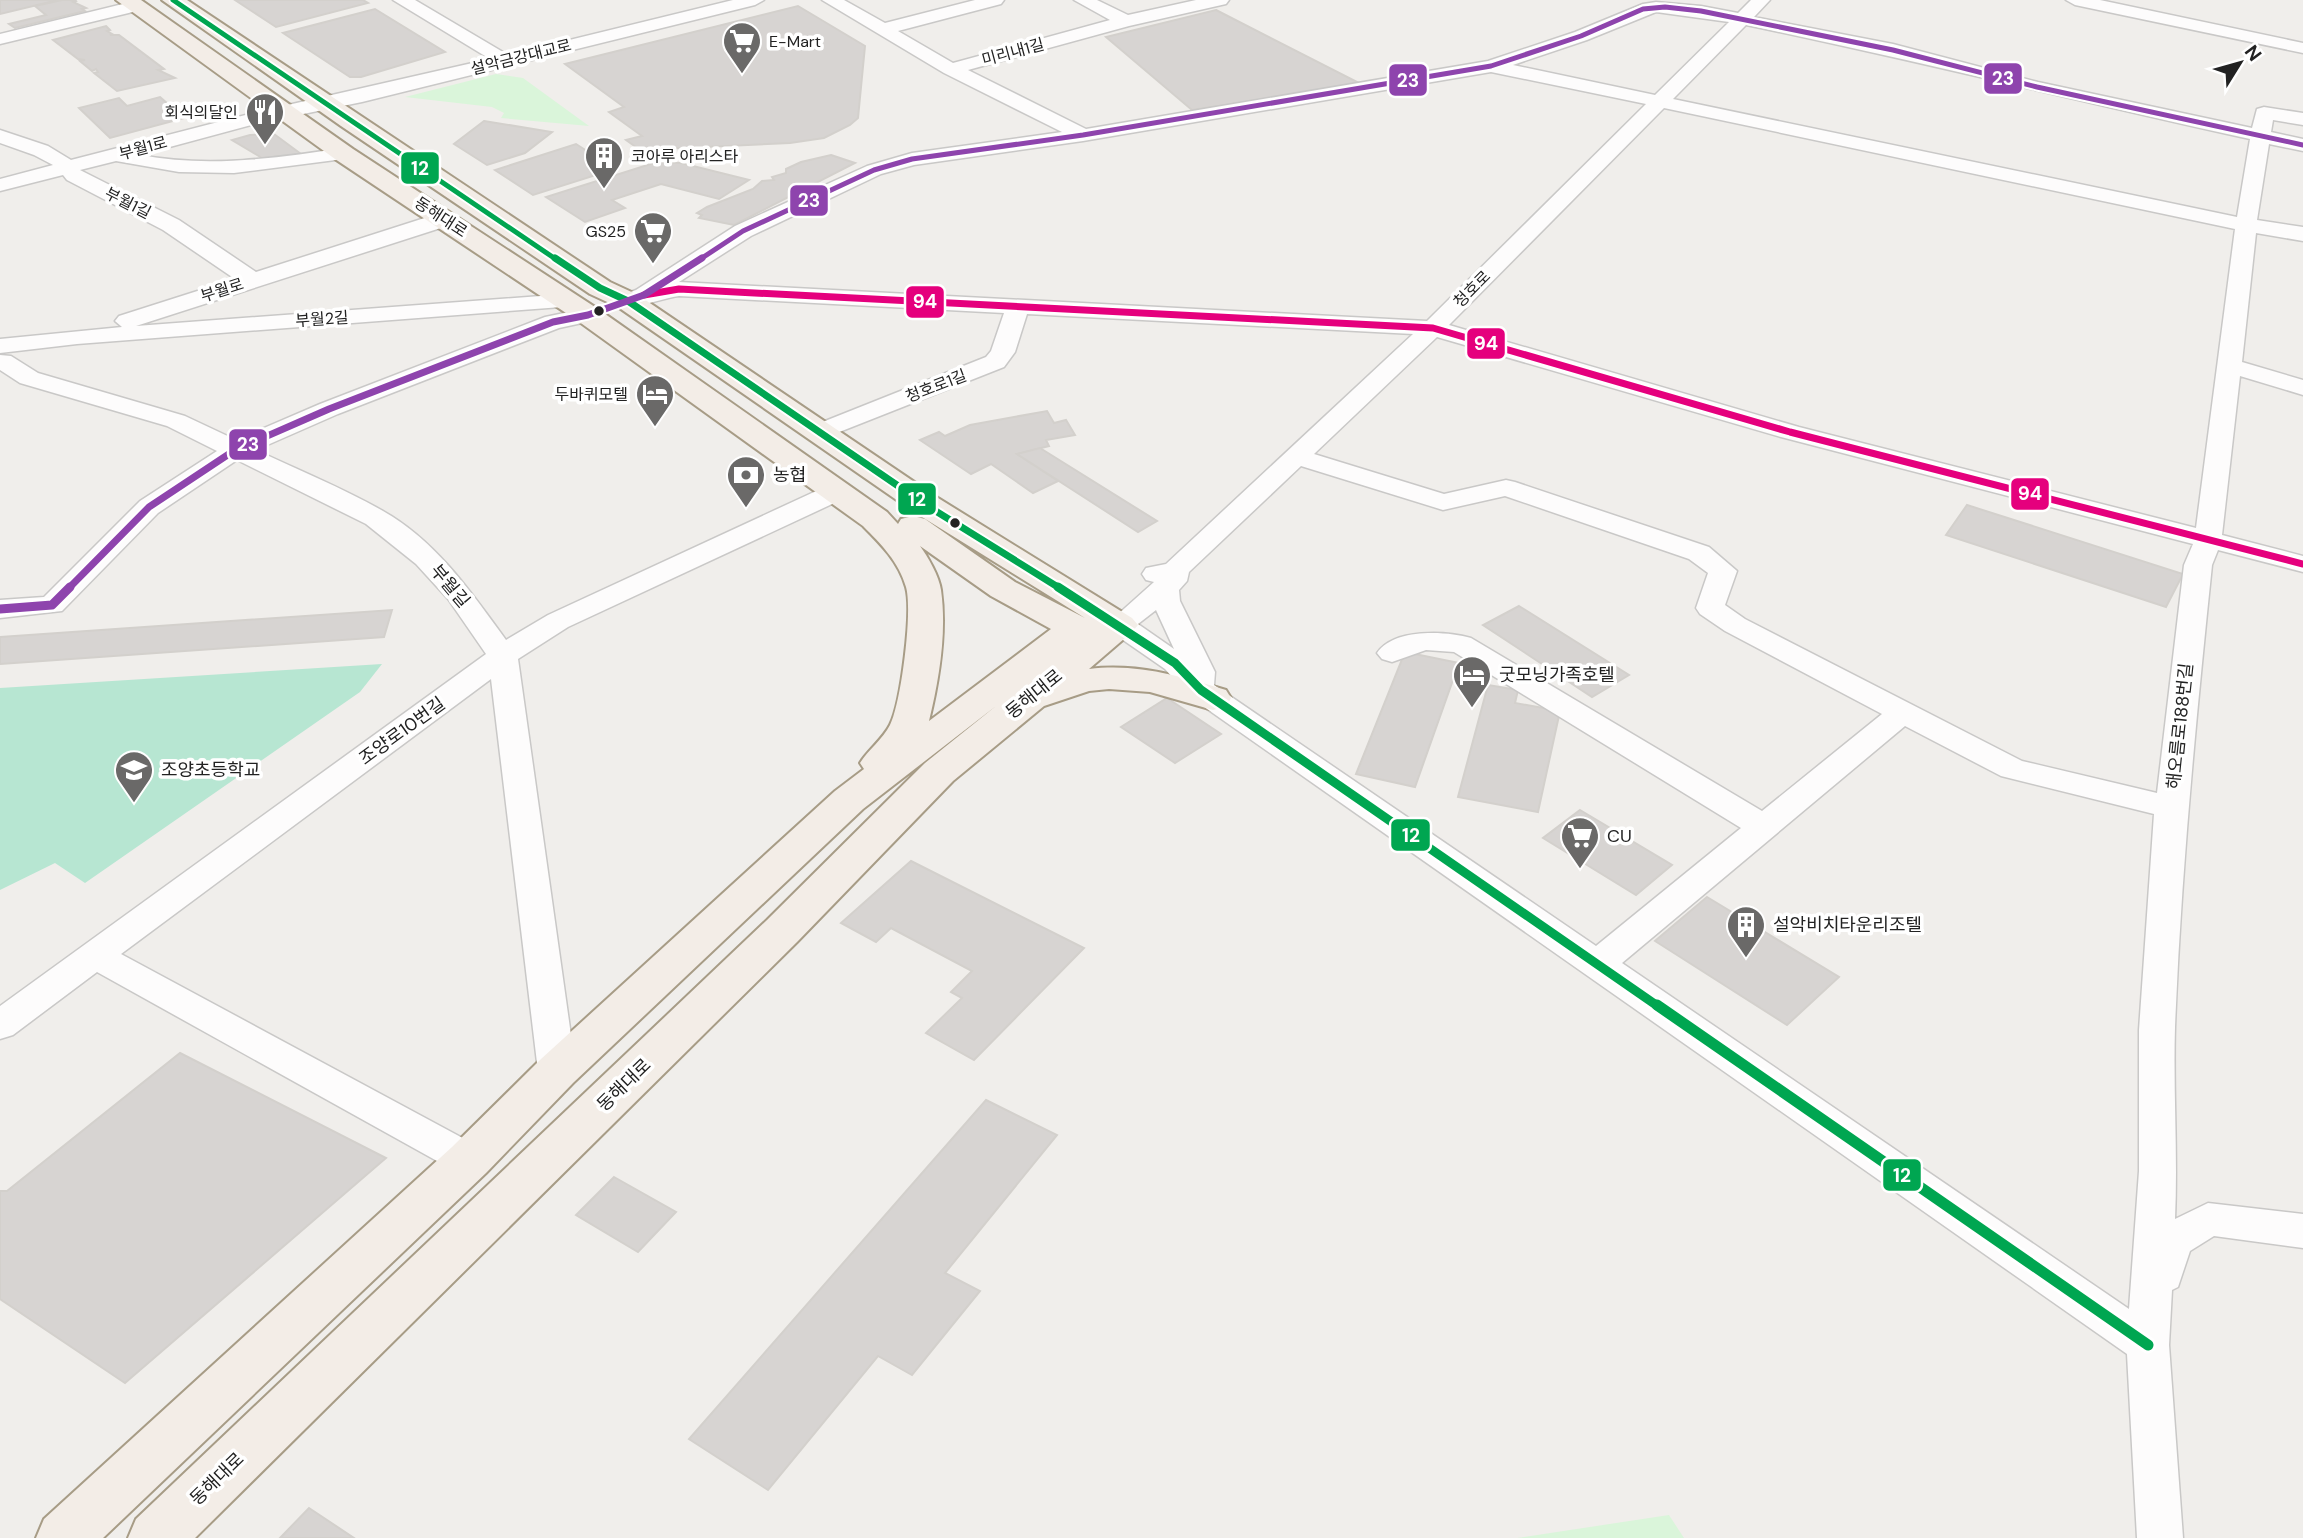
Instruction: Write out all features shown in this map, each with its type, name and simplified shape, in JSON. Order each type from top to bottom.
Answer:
[{"type":"main road","name":"동해대로","points":[[173,0],[600,288],[636,298],[819,432],[1098,626]]},
{"type":"main road","name":"동해대로","points":[[64,1538],[469,1160],[557,1071],[849,800],[908,729],[919,685],[924,634],[923,588],[907,552],[875,519],[577,308],[344,154],[131,3]]},
{"type":"main road","points":[[577,308],[636,298]]},
{"type":"main road","name":"동해대로","points":[[755,434],[832,470],[1003,589],[1098,626]]},
{"type":"main road","name":"동해대로","points":[[156,1538],[782,931],[939,772],[1007,715],[1098,626]]},
{"type":"main road","name":"동해대로","points":[[849,800],[1098,626]]},
{"type":"main road","points":[[1007,715],[1068,684],[1090,679],[1131,677],[1201,689]]},
{"type":"street","points":[[402,0],[506,61]]},
{"type":"street","name":"설악금강대교로","points":[[285,112],[755,0]]},
{"type":"street","points":[[831,0],[951,69]]},
{"type":"street","points":[[884,29],[995,0]]},
{"type":"street","points":[[1083,0],[1126,21]]},
{"type":"street","name":"미리내1길","points":[[951,69],[1126,21],[1220,0]]},
{"type":"street","points":[[1655,0],[1739,20],[1893,50],[2037,87],[2262,125],[2303,145]]},
{"type":"street","name":"청호로","points":[[1098,626],[1170,578],[1294,456],[1433,328],[1761,0]]},
{"type":"street","points":[[2076,0],[2303,48]]},
{"type":"street","points":[[0,39],[131,3]]},
{"type":"street","points":[[636,298],[743,231],[874,170],[912,159],[1083,135],[1491,66],[1581,36],[1643,9],[1665,7],[1701,11]]},
{"type":"street","points":[[1491,66],[2246,225],[2303,234]]},
{"type":"street","name":"미리내1길","points":[[951,69],[1083,135]]},
{"type":"street","name":"부월1로","points":[[0,185],[285,112]]},
{"type":"street","points":[[2262,125],[2303,119]]},
{"type":"street","name":"해오름로188번길","points":[[2148,1345],[2158,1171],[2157,1030],[2171,807],[2198,565],[2208,540],[2231,367],[2246,225],[2262,125]]},
{"type":"street","name":"부월1길","points":[[0,136],[38,149],[69,167],[74,176],[171,225],[249,281]]},
{"type":"street","points":[[115,155],[166,165],[223,169],[344,154]]},
{"type":"street","name":"부월로","points":[[77,337],[445,219]]},
{"type":"street","points":[[249,281],[267,323]]},
{"type":"street","points":[[636,298],[679,289],[1433,328],[1790,432],[2303,564]]},
{"type":"street","name":"청호로1길","points":[[819,432],[995,362],[1003,352],[1018,306]]},
{"type":"street","points":[[0,609],[52,605],[149,507],[235,450],[329,409],[553,322],[577,308]]},
{"type":"street","name":"부월2길","points":[[77,337],[267,323],[577,308]]},
{"type":"street","points":[[1,357],[77,337]]},
{"type":"street","name":"부월길","points":[[1,357],[29,378],[176,421],[376,518],[426,558],[458,593],[503,657],[557,1071]]},
{"type":"street","points":[[2231,367],[2258,372],[2303,388]]},
{"type":"street","points":[[1294,456],[1443,502],[1506,488],[1699,553],[1723,571],[1710,608],[1735,625],[2012,769],[2171,807]]},
{"type":"street","name":"조양로10번길","points":[[0,1025],[503,657],[558,621],[836,492]]},
{"type":"street","points":[[1170,578],[1166,601],[1200,672],[1201,689]]},
{"type":"street","points":[[1098,626],[1161,673],[1201,689],[1595,965],[2148,1345]]},
{"type":"street","points":[[1392,653],[1423,641],[1461,644],[1764,827]]},
{"type":"street","points":[[1595,965],[1902,713]]},
{"type":"street","points":[[94,955],[469,1160]]},
{"type":"street","points":[[2160,1538],[2148,1345],[2172,1241],[2208,1219],[2303,1231]]},
{"type":"green space","points":[[496,74],[523,78],[589,126],[501,118],[504,113],[492,107],[405,97]]},
{"type":"green space","points":[[382,664],[360,692],[85,883],[55,863],[0,890],[0,688]]},
{"type":"green space","points":[[1669,1515],[1684,1538],[1517,1538]]},
{"type":"building","points":[[0,0],[58,0],[0,14]]},
{"type":"building","points":[[75,0],[73,2],[86,8],[82,9],[85,11],[15,28],[9,24],[46,15],[35,6]]},
{"type":"building","points":[[235,0],[363,0],[368,3],[276,27]]},
{"type":"building","points":[[798,6],[865,46],[858,118],[824,138],[790,143],[640,150],[626,140],[642,136],[609,112],[624,107],[565,64]]},
{"type":"building","points":[[375,9],[445,52],[361,77],[350,77],[283,33]]},
{"type":"building","points":[[1216,10],[1361,84],[1192,110],[1106,37]]},
{"type":"building","points":[[106,26],[110,30],[107,31],[112,34],[110,35],[119,35],[164,69],[158,70],[175,78],[117,91],[94,73],[98,72],[96,69],[92,71],[80,61],[85,60],[78,59],[53,40]]},
{"type":"building","points":[[160,97],[184,118],[110,138],[79,108],[119,98],[127,106]]},
{"type":"building","points":[[484,121],[552,132],[525,153],[487,165],[454,144]]},
{"type":"building","points":[[274,134],[301,154],[262,158],[232,140],[250,135]]},
{"type":"building","points":[[576,144],[615,169],[533,195],[495,170]]},
{"type":"building","points":[[831,155],[855,163],[734,225],[699,218],[702,215],[697,213],[707,207],[753,189],[762,181],[774,180],[772,177],[786,173],[786,169],[801,162]]},
{"type":"building","name":"코아루 아리스타","points":[[657,162],[681,163],[749,180],[719,199],[661,184],[612,200],[625,208],[585,222],[546,197]]},
{"type":"building","points":[[1047,411],[1054,423],[1066,420],[1075,435],[1046,440],[1049,446],[1017,454],[1058,481],[1033,493],[991,464],[971,474],[920,440],[939,432],[945,436],[970,425]]},
{"type":"building","points":[[1040,448],[1157,521],[1138,532],[1017,454]]},
{"type":"building","points":[[1967,505],[2183,574],[2166,607],[1946,535]]},
{"type":"building","points":[[1519,606],[1629,675],[1592,697],[1483,625]]},
{"type":"building","points":[[392,610],[384,637],[0,664],[0,637]]},
{"type":"building","points":[[1405,652],[1459,663],[1415,787],[1356,774]]},
{"type":"building","points":[[1488,685],[1518,690],[1515,703],[1560,711],[1538,812],[1458,797]]},
{"type":"building","points":[[1167,698],[1221,734],[1175,763],[1121,727]]},
{"type":"building","points":[[1580,810],[1672,865],[1636,895],[1543,838]]},
{"type":"building","points":[[911,861],[1084,948],[974,1060],[926,1033],[962,998],[951,992],[972,971],[891,928],[876,942],[841,923]]},
{"type":"building","name":"설악비치타운리조텔","points":[[1707,897],[1839,977],[1787,1025],[1655,941]]},
{"type":"building","points":[[180,1053],[386,1158],[125,1383],[0,1299],[0,1191],[7,1191]]},
{"type":"building","points":[[986,1100],[1057,1135],[945,1273],[980,1291],[912,1375],[878,1356],[768,1490],[689,1439]]},
{"type":"building","points":[[614,1177],[676,1212],[638,1252],[576,1215]]},
{"type":"building","points":[[309,1508],[354,1538],[280,1538]]},
{"type":"transit line","name":"12","points":[[173,0],[600,288],[628,301],[926,505],[1120,625],[1175,663],[1201,690],[2148,1345]]},
{"type":"transit line","name":"23","points":[[0,609],[52,605],[149,507],[235,450],[329,409],[553,322],[588,315],[644,295],[743,231],[874,170],[912,159],[1083,135],[1491,66],[1581,36],[1643,9],[1665,7],[1701,11],[1893,50],[2037,87],[2303,145]]},
{"type":"transit line","name":"94","points":[[644,295],[679,289],[1433,328],[1790,432],[2303,564]]},
{"type":"place","name":"E-Mart","points":[[742,75]]},
{"type":"place","name":"회식의달인","points":[[265,146]]},
{"type":"place","name":"코아루 아리스타","points":[[604,190]]},
{"type":"place","name":"GS25","points":[[653,265]]},
{"type":"place","name":"두바퀴모텔","points":[[655,428]]},
{"type":"place","name":"농협","points":[[746,509]]},
{"type":"place","name":"굿모닝가족호텔","points":[[1472,709]]},
{"type":"place","name":"조양초등학교","points":[[134,804]]},
{"type":"place","name":"CU","points":[[1580,870]]},
{"type":"place","name":"설악비치타운리조텔","points":[[1746,959]]}]
